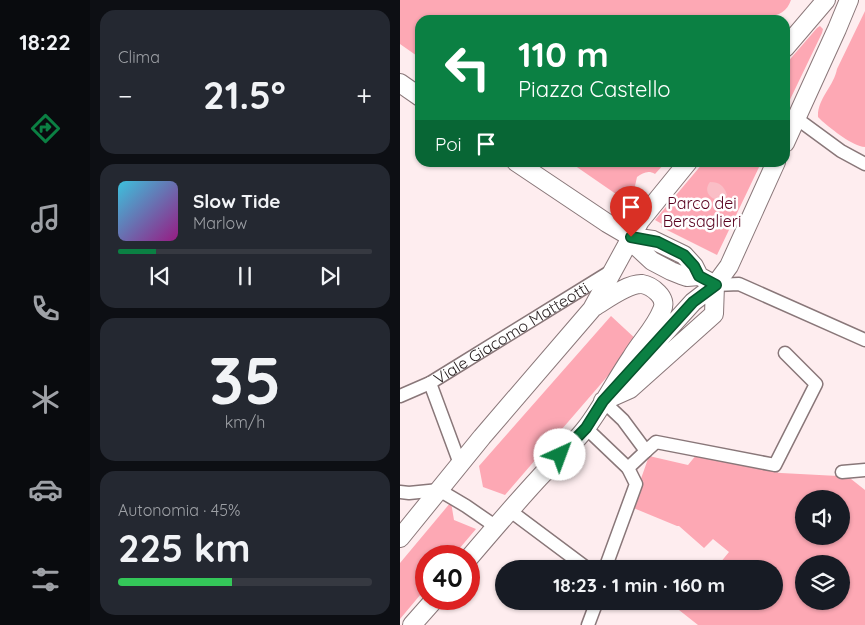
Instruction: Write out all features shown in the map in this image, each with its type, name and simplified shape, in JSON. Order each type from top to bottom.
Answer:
[{"type":"street","points":[[790,132],[849,0]]},
{"type":"street","points":[[790,42],[821,6],[831,12],[837,28]]},
{"type":"street","points":[[400,83],[415,94]]},
{"type":"street","points":[[796,118],[841,151],[865,164]]},
{"type":"street","points":[[523,167],[631,237],[658,242],[684,255],[694,266],[699,276],[716,285],[739,284],[863,335]]},
{"type":"street","name":"Viale Giacomo Matteotti","points":[[400,538],[460,464],[592,309],[643,216],[684,167]]},
{"type":"street","points":[[646,451],[623,420],[603,401],[630,389],[714,314],[716,285],[729,266],[774,167]]},
{"type":"street","name":"Viale Giacomo Matteotti","points":[[460,464],[430,383],[615,269]]},
{"type":"street","name":"Viale Giacomo Matteotti","points":[[480,545],[509,510],[586,428],[632,355],[649,334],[663,308],[663,301],[654,289],[641,284],[625,289],[592,309]]},
{"type":"street","points":[[628,468],[656,442],[775,464],[816,384],[785,353]]},
{"type":"street","points":[[400,396],[430,383]]},
{"type":"street","points":[[586,428],[628,468],[636,484],[608,560]]},
{"type":"street","points":[[842,472],[865,470]]},
{"type":"street","points":[[400,492],[439,490],[495,526]]},
{"type":"street","points":[[509,510],[576,560]]},
{"type":"street","points":[[412,625],[425,610]]},
{"type":"street","points":[[588,625],[594,610]]},
{"type":"green space","points":[[400,0],[791,0],[787,8],[776,15],[415,15],[415,54],[400,44]]},
{"type":"green space","points":[[865,11],[865,147],[854,144],[826,125],[818,117],[818,110]]},
{"type":"green space","points":[[820,26],[823,29],[822,33],[790,100],[790,59]]},
{"type":"green space","points":[[577,167],[661,167],[655,174],[646,172],[637,177],[635,186],[637,193],[629,203]]},
{"type":"green space","name":"Parco dei Bersaglieri","points":[[700,167],[759,167],[717,255],[661,227],[662,224],[655,220]]},
{"type":"green space","points":[[611,316],[638,341],[505,495],[483,487],[479,466]]},
{"type":"green space","points":[[697,454],[771,469],[774,472],[781,473],[846,475],[865,490],[865,625],[698,625],[679,610],[783,610],[783,560],[722,560],[729,552],[713,539],[704,548],[679,526],[631,507],[649,456],[688,465]]},
{"type":"green space","points":[[451,502],[454,520],[476,529],[462,545],[415,545]]},
{"type":"green space","points":[[415,545],[415,601],[400,619],[400,563]]},
{"type":"shaded area","points":[[710,182],[721,185],[724,189],[727,195],[723,201],[712,198],[709,195],[707,189]]},
{"type":"route","points":[[560,455],[586,428],[603,401],[693,302],[716,285],[699,276],[694,266],[684,255],[653,240],[631,237]]}]
